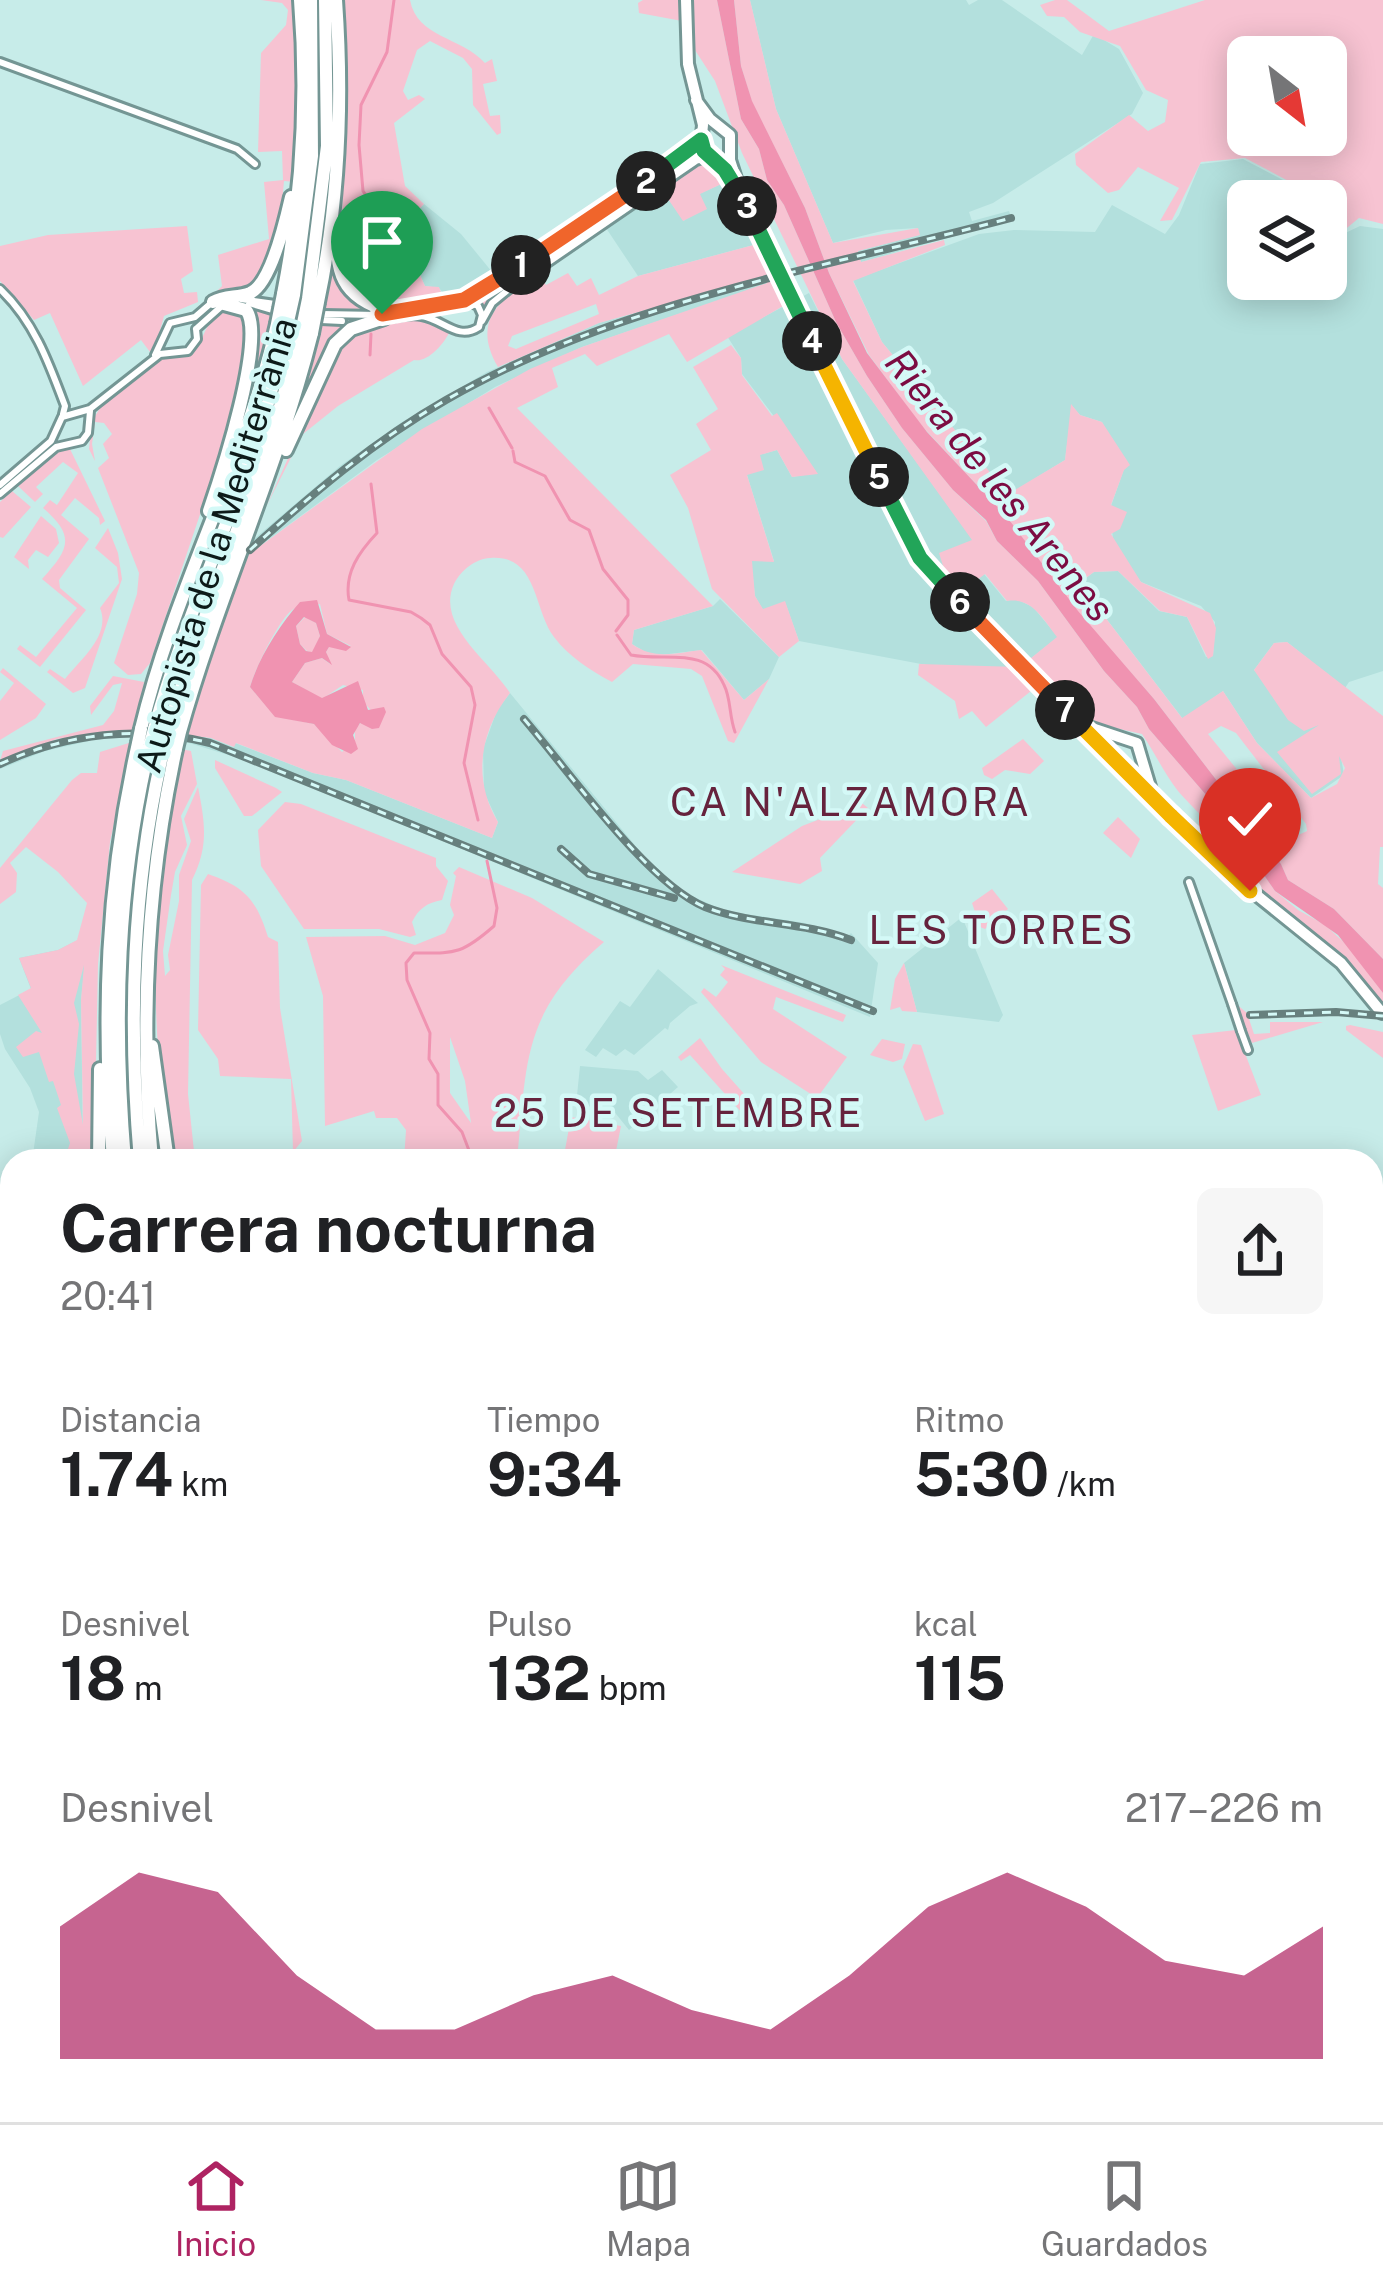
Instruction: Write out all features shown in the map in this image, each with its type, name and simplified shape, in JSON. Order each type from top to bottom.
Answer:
[{"type":"highway","points":[[256,516],[284,434],[298,312],[303,106],[300,0]]},
{"type":"highway","name":"Autopista de la Mediterrània","points":[[298,312],[312,156],[311,0]]},
{"type":"highway","name":"Autopista de la Mediterrània","points":[[124,1149],[117,1020],[129,849],[187,620],[298,312],[327,146],[325,0]]},
{"type":"highway","points":[[336,0],[338,266],[354,296],[388,315]]},
{"type":"highway","points":[[218,303],[226,296],[249,293],[265,277],[292,195],[303,106]]},
{"type":"highway","points":[[171,629],[298,312],[332,212],[339,120]]},
{"type":"highway","points":[[151,1149],[144,1050],[147,931],[171,629],[220,479],[253,338],[249,314],[242,307],[218,303]]},
{"type":"highway","points":[[99,1149],[106,960],[117,849],[159,738],[335,344],[351,329],[388,315]]},
{"type":"highway","name":"Autopista de la Mediterrània","points":[[139,1149],[132,1039],[134,946],[159,738]]},
{"type":"highway","points":[[147,931],[152,1048],[165,1149]]},
{"type":"highway","points":[[106,960],[112,1149]]},
{"type":"main road","points":[[686,0],[688,64],[702,132],[712,158],[739,188]]},
{"type":"main road","points":[[696,100],[730,135],[739,188],[904,530],[938,580],[1250,891],[1335,957],[1382,1013]]},
{"type":"main road","points":[[702,132],[718,126]]},
{"type":"main road","points":[[712,158],[729,150]]},
{"type":"main road","points":[[1078,722],[1137,743],[1155,798]]},
{"type":"main road","points":[[1116,761],[1114,746],[1126,738]]},
{"type":"main road","points":[[1116,761],[1133,765],[1141,754]]},
{"type":"main road","points":[[1187,843],[1200,840]]},
{"type":"street","points":[[0,62],[237,149],[255,164]]},
{"type":"street","points":[[388,315],[460,302],[502,278],[702,132]]},
{"type":"street","points":[[149,362],[170,323],[195,317],[218,303],[298,312],[427,317],[470,333],[508,290],[696,161],[712,158]]},
{"type":"street","points":[[0,289],[33,329],[65,406],[88,424]]},
{"type":"street","points":[[460,302],[478,306],[482,321]]},
{"type":"street","points":[[454,329],[449,315],[460,302]]},
{"type":"street","points":[[196,329],[218,303]]},
{"type":"street","points":[[62,417],[91,409],[149,362],[192,348],[196,329],[185,320]]},
{"type":"street","points":[[164,337],[174,351]]},
{"type":"street","points":[[0,490],[51,440],[65,406]]},
{"type":"street","points":[[0,490],[66,442],[82,441],[91,409]]},
{"type":"street","points":[[58,429],[66,442]]},
{"type":"street","points":[[1189,882],[1248,1049]]},
{"type":"shaded area","points":[[261,0],[410,0],[414,13],[431,30],[485,63],[492,59],[497,81],[483,84],[490,116],[500,115],[501,133],[497,135],[473,105],[472,69],[463,58],[430,41],[417,50],[403,91],[408,100],[419,95],[425,99],[394,123],[405,186],[424,204],[409,219],[417,268],[425,286],[439,287],[442,295],[449,294],[447,298],[386,305],[367,298],[354,285],[347,266],[343,186],[284,181],[278,235],[263,274],[246,288],[216,292],[222,286],[218,255],[269,239],[264,182],[283,180],[282,151],[258,152],[261,53],[286,25],[288,10],[282,3]]},
{"type":"shaded area","points":[[717,0],[741,119],[836,322],[867,376],[953,490],[1038,581],[1149,729],[1220,811],[1275,891],[1349,947],[1383,993],[1383,1019],[1324,955],[1226,875],[1234,866],[1227,847],[1178,791],[1142,734],[1102,725],[1036,687],[986,727],[972,711],[959,719],[955,701],[918,675],[919,664],[1020,667],[1057,637],[1036,611],[1023,602],[1007,601],[985,574],[963,591],[945,572],[939,553],[972,540],[842,359],[742,153],[715,81],[693,47],[682,47],[682,21],[639,13],[638,3]]},
{"type":"shaded area","points":[[717,0],[734,0],[741,66],[752,101],[805,208],[867,353],[927,432],[1007,517],[1078,611],[1154,699],[1281,864],[1288,880],[1334,909],[1383,959],[1383,993],[1338,935],[1275,891],[1220,811],[1149,729],[1038,581],[997,541],[986,520],[953,490],[867,376],[836,322],[741,119]]},
{"type":"shaded area","points":[[734,0],[750,0],[776,109],[833,243],[918,228],[920,235],[858,251],[861,262],[944,240],[945,245],[853,281],[882,342],[1008,494],[1065,460],[1071,404],[1080,415],[1102,422],[1130,465],[1111,505],[1127,512],[1120,529],[1111,534],[1141,582],[1210,613],[1216,628],[1213,656],[1208,659],[1187,617],[1160,611],[1118,571],[1094,572],[1079,583],[1182,718],[1223,691],[1257,743],[1311,798],[1337,784],[1345,768],[1339,756],[1341,774],[1312,794],[1277,752],[1319,725],[1304,731],[1288,720],[1254,670],[1274,643],[1287,642],[1383,716],[1383,847],[1378,884],[1383,888],[1383,959],[1334,909],[1288,880],[1281,864],[1154,699],[1077,611],[1007,517],[921,425],[869,355],[829,273],[805,208],[752,102],[741,66]],"holes":[[[1221,726],[1236,733],[1306,824],[1307,831],[1294,837],[1289,833],[1208,734]]]},
{"type":"shaded area","points":[[750,0],[966,0],[969,5],[1002,0],[1082,55],[1094,34],[1119,49],[1143,93],[1132,114],[993,203],[969,212],[972,221],[1009,211],[1012,220],[861,262],[857,251],[919,235],[918,228],[833,243],[776,109]]},
{"type":"shaded area","points":[[1067,0],[1109,31],[1205,0],[1383,0],[1383,224],[1359,218],[1347,228],[1347,180],[1286,180],[1245,158],[1201,162],[1172,220],[1160,221],[1179,188],[1138,167],[1119,190],[1108,193],[1076,165],[1075,154],[1129,115],[1148,131],[1165,122],[1168,100],[1146,90],[1120,46],[1080,32],[1064,17],[1047,16],[1040,5]]},
{"type":"shaded area","points":[[691,152],[695,156],[609,216],[603,215]]},
{"type":"shaded area","points":[[1243,159],[1283,180],[1227,180],[1227,300],[1347,300],[1347,232],[1360,226],[1383,229],[1383,671],[1349,682],[1345,688],[1287,642],[1274,643],[1254,670],[1304,730],[1317,723],[1341,757],[1344,775],[1311,798],[1257,743],[1223,691],[1183,719],[1079,583],[1094,572],[1118,571],[1159,611],[1187,617],[1206,657],[1213,656],[1215,622],[1201,606],[1141,582],[1113,543],[1111,506],[1124,469],[1102,422],[1080,415],[1072,406],[1065,460],[1008,495],[882,342],[853,280],[979,234],[1095,232],[1112,205],[1165,234],[1179,215],[1200,164]]},
{"type":"shaded area","points":[[702,164],[716,166],[730,180],[700,194],[707,209],[683,221],[662,190]]},
{"type":"shaded area","points":[[730,180],[761,243],[638,276],[606,228],[662,190],[684,221],[699,194]]},
{"type":"shaded area","points":[[424,204],[461,234],[497,278],[447,298],[439,288],[425,286],[417,268],[409,219]]},
{"type":"shaded area","points":[[187,226],[193,271],[181,279],[184,293],[197,292],[198,302],[164,316],[150,352],[141,340],[83,386],[50,313],[34,320],[0,281],[0,246],[48,235]]},
{"type":"shaded area","points":[[587,226],[585,233],[499,293],[484,310],[472,299]]},
{"type":"shaded area","points":[[761,243],[790,302],[687,362],[669,334],[597,366],[585,354],[552,368],[558,387],[517,408],[713,606],[634,630],[632,644],[657,654],[701,650],[744,700],[769,679],[734,743],[728,741],[702,676],[691,669],[633,664],[612,682],[573,657],[554,637],[526,574],[506,559],[490,558],[465,570],[450,599],[458,628],[510,693],[492,723],[483,756],[485,789],[498,822],[492,838],[346,780],[313,773],[236,743],[234,747],[186,735],[220,620],[249,554],[422,429],[530,369],[767,283],[765,277],[599,323],[498,367],[487,336],[489,323],[502,301],[539,274],[546,285],[568,273],[577,286],[591,278],[599,295],[638,276]],"holes":[[[596,304],[599,314],[516,349],[508,346],[512,336]],[[320,604],[327,634],[351,646],[329,647],[330,664],[322,658],[305,663],[292,682],[322,699],[343,685],[363,690],[363,702],[372,711],[342,752],[314,724],[275,716],[250,687],[286,616],[298,607]]]},
{"type":"shaded area","points":[[334,244],[335,265],[377,313],[334,314],[322,309]]},
{"type":"shaded area","points":[[766,277],[768,284],[582,347],[495,387],[377,460],[249,554],[254,539],[340,466],[402,422],[487,372],[599,323]]},
{"type":"shaded area","points":[[809,293],[842,359],[973,540],[984,574],[1006,601],[1016,599],[1033,607],[1058,637],[1020,667],[937,667],[799,641],[785,602],[763,610],[755,596],[751,561],[774,561],[747,475],[759,455],[777,450],[792,477],[817,473],[742,374],[741,358],[727,336]]},
{"type":"shaded area","points":[[250,306],[275,313],[223,486],[257,334]]},
{"type":"shaded area","points":[[233,310],[245,316],[249,345],[221,452],[150,663],[141,674],[128,675],[114,663],[137,594],[139,573],[98,468],[109,458],[103,444],[112,434],[104,423],[95,422],[95,461],[89,449],[92,421],[105,400],[160,357],[192,355],[211,321]]},
{"type":"shaded area","points":[[409,319],[436,323],[449,333],[429,356],[414,360],[338,406],[303,434],[266,507],[337,350],[356,331]]},
{"type":"shaded area","points":[[318,323],[352,323],[292,428]]},
{"type":"shaded area","points":[[731,345],[741,358],[742,375],[772,416],[777,413],[818,474],[792,477],[777,450],[760,455],[764,470],[747,475],[774,562],[752,561],[755,596],[763,609],[785,601],[799,641],[779,657],[712,589],[688,508],[670,475],[711,450],[696,424],[718,409],[693,367]]},
{"type":"shaded area","points":[[70,449],[105,521],[100,525],[99,518],[75,498],[61,515],[89,539],[59,580],[60,588],[86,610],[40,667],[17,649],[20,645],[36,657],[77,608],[42,579],[65,544],[61,527],[43,508],[50,500],[57,505],[78,473],[63,462],[36,487],[43,494],[35,502],[18,486],[61,450]]},
{"type":"shaded area","points":[[12,491],[31,507],[3,538],[0,502]]},
{"type":"shaded area","points":[[41,516],[56,529],[59,543],[48,557],[36,550],[28,560],[29,569],[14,557]]},
{"type":"shaded area","points":[[108,528],[122,579],[85,688],[73,693],[47,672],[50,669],[65,679],[102,628],[100,608],[119,583],[117,567],[95,548]]},
{"type":"shaded area","points":[[720,599],[779,657],[769,679],[744,700],[702,650],[661,655],[632,644],[634,630],[713,606]]},
{"type":"shaded area","points":[[317,600],[327,634],[351,647],[346,651],[329,647],[326,652],[332,665],[322,658],[305,663],[292,682],[322,698],[358,681],[368,710],[384,707],[386,712],[379,728],[360,723],[353,735],[358,749],[351,754],[332,745],[314,724],[275,717],[250,687],[270,642],[300,602]],"holes":[[[304,617],[316,623],[320,636],[312,652],[306,651],[296,626]]]},
{"type":"shaded area","points":[[305,617],[316,623],[320,636],[313,653],[300,644],[296,626]]},
{"type":"shaded area","points":[[3,668],[46,704],[36,718],[0,740],[0,701],[14,683],[0,672]]},
{"type":"shaded area","points":[[113,676],[144,682],[136,730],[57,739],[0,761],[3,751],[103,725],[114,711],[122,683],[113,685],[91,715],[90,706]]},
{"type":"shaded area","points":[[510,693],[643,855],[683,892],[725,911],[805,923],[847,937],[851,933],[878,963],[870,1017],[248,761],[189,743],[133,737],[135,730],[211,738],[233,747],[235,743],[313,773],[346,780],[492,838],[498,822],[484,792],[483,749],[497,710]]},
{"type":"shaded area","points":[[88,735],[89,741],[45,751],[0,769],[0,762],[19,753]]},
{"type":"shaded area","points":[[1023,739],[1044,761],[1030,774],[1005,770],[992,779],[984,775],[982,768]]},
{"type":"shaded area","points":[[132,742],[110,842],[98,964],[94,1149],[68,1149],[57,1108],[61,1105],[39,1052],[23,1057],[16,1047],[36,1031],[42,1033],[18,995],[31,988],[19,958],[58,950],[77,940],[87,903],[26,847],[10,863],[17,873],[16,892],[0,904],[0,868],[72,780],[81,773],[97,773],[100,752]],"holes":[[[84,965],[83,1125],[74,1074],[79,1024],[74,1003]]]},
{"type":"shaded area","points":[[181,749],[191,751],[197,784],[181,816],[187,845],[175,872],[163,951],[165,976],[170,970],[179,875],[191,841],[184,819],[198,787],[204,834],[192,880],[188,1094],[194,1149],[169,1149],[158,1055],[158,905]]},
{"type":"shaded area","points":[[215,760],[282,792],[252,816],[244,816],[215,768]]},
{"type":"shaded area","points":[[285,802],[301,804],[436,858],[436,866],[448,881],[442,900],[424,907],[412,922],[416,935],[379,929],[304,929],[261,866],[258,830]]},
{"type":"shaded area","points":[[862,803],[868,808],[820,858],[822,871],[800,884],[732,872],[802,826]]},
{"type":"shaded area","points":[[1118,817],[1140,839],[1131,858],[1103,833]]},
{"type":"shaded area","points":[[459,867],[532,898],[604,942],[557,992],[543,1016],[527,1067],[518,1149],[405,1149],[406,1130],[397,1118],[376,1118],[374,1111],[325,1126],[323,996],[306,937],[385,936],[415,945],[445,933],[454,915],[450,905],[453,873]],"holes":[[[450,1037],[465,1081],[471,1123],[450,1093]]]},
{"type":"shaded area","points":[[208,874],[231,884],[247,896],[268,937],[278,942],[280,1008],[302,1141],[295,1149],[291,1079],[220,1076],[218,1059],[198,1030],[201,885]]},
{"type":"shaded area","points":[[992,889],[1008,909],[985,929],[972,903]]},
{"type":"shaded area","points":[[962,917],[1003,1015],[999,1022],[917,1012],[904,963]]},
{"type":"shaded area","points":[[78,940],[86,955],[81,1000],[83,1149],[34,1149],[39,1112],[0,1034],[0,1005],[31,989],[19,958],[58,950]]},
{"type":"shaded area","points":[[904,963],[917,1012],[900,1007],[890,1010],[895,979]]},
{"type":"shaded area","points":[[721,965],[846,1015],[843,1022],[776,997],[773,1009],[847,1057],[817,1098],[761,1062],[701,992],[704,988],[716,997],[728,982],[720,975],[725,969]]},
{"type":"shaded area","points":[[658,969],[698,1003],[634,1055],[625,1049],[616,1056],[603,1048],[596,1057],[585,1050],[620,1001],[630,1007]]},
{"type":"shaded area","points":[[1235,1003],[1247,1013],[1254,1034],[1270,1033],[1270,1022],[1323,1022],[1252,1043]]},
{"type":"shaded area","points":[[1350,1025],[1383,1032],[1383,1058],[1346,1030]]},
{"type":"shaded area","points":[[1236,1030],[1261,1095],[1218,1111],[1192,1035]]},
{"type":"shaded area","points":[[700,1038],[754,1105],[743,1114],[690,1055],[681,1061],[678,1057]]},
{"type":"shaded area","points":[[882,1039],[905,1044],[902,1059],[893,1062],[870,1055]]},
{"type":"shaded area","points":[[913,1044],[921,1045],[944,1114],[925,1121],[903,1067]]},
{"type":"shaded area","points":[[580,1066],[638,1071],[648,1080],[662,1070],[678,1087],[629,1130],[612,1109],[576,1105]]},
{"type":"shaded area","points":[[571,1117],[621,1126],[616,1149],[565,1149]]},
{"type":"waterway","points":[[374,292],[390,266],[399,235],[391,212],[363,191],[361,105],[387,52],[394,0]]},
{"type":"waterway","points":[[370,355],[371,334]]},
{"type":"waterway","points":[[489,408],[512,448]]},
{"type":"waterway","points":[[513,451],[515,462],[545,476],[570,520],[589,530],[603,569],[628,600],[628,615],[616,631]]},
{"type":"waterway","points":[[371,484],[377,533],[354,564],[349,600],[421,618],[430,625],[442,654],[471,687],[475,705],[464,763],[478,820]]},
{"type":"waterway","points":[[617,635],[631,655],[707,664],[726,690],[735,732]]},
{"type":"waterway","points":[[468,1149],[462,1132],[438,1105],[438,1074],[429,1059],[430,1033],[407,980],[406,963],[414,953],[465,947],[494,926],[497,908],[487,861]]},
{"type":"railway","points":[[250,550],[394,433],[511,366],[580,337],[722,291],[1011,218]]},
{"type":"railway","points":[[524,719],[634,850],[682,894],[722,913],[851,940]]},
{"type":"railway","points":[[0,764],[51,745],[104,735],[157,734],[210,743],[873,1011]]},
{"type":"railway","points":[[561,849],[589,874],[674,898]]},
{"type":"railway","points":[[1250,1015],[1336,1012],[1383,1016]]},
{"type":"district","name":"CA N'ALZAMORA","points":[[851,802]]},
{"type":"district","name":"LES TORRES","points":[[1002,930]]},
{"type":"district","name":"25 DE SETEMBRE","points":[[679,1113]]},
{"type":"route","points":[[382,314],[464,300],[701,140],[704,151],[739,188],[920,558],[1116,762],[1250,891]]},
{"type":"water label","name":"Riera de les Arenes","points":[[1000,485]]}]
